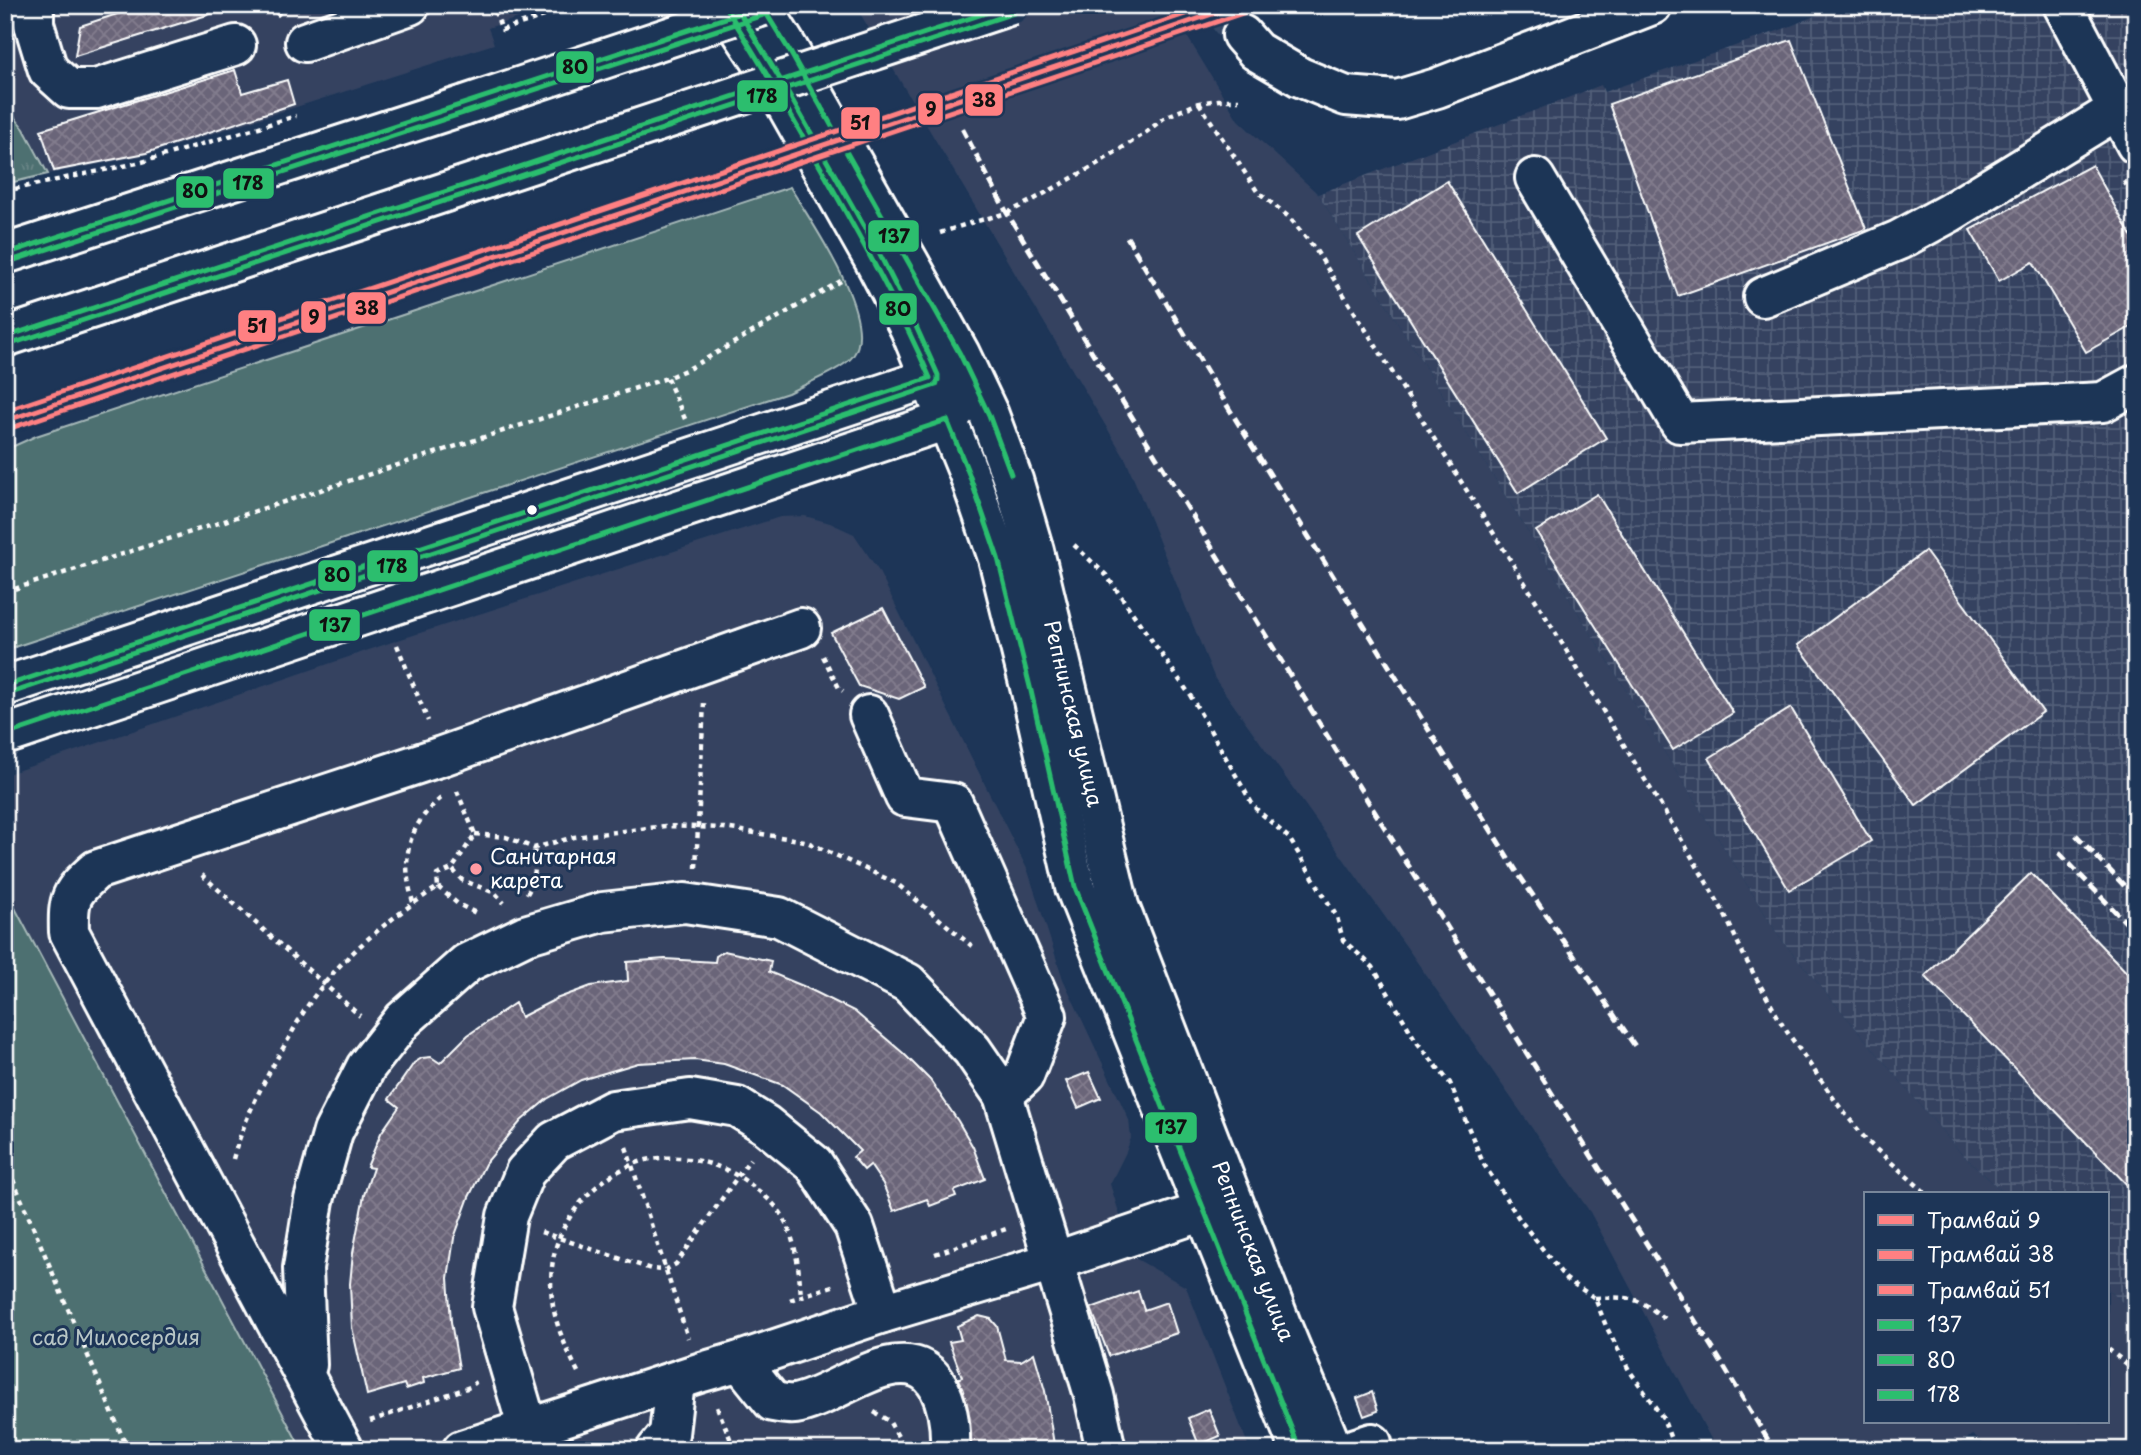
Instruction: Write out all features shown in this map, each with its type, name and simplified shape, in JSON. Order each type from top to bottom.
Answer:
[{"type":"street","points":[[34,5],[34,24],[48,70],[69,89],[96,89],[236,45]]},
{"type":"street","points":[[305,42],[410,5]]},
{"type":"street","name":"Репнинская улица","points":[[724,5],[762,62],[875,262],[910,329],[969,474],[998,558],[1075,887],[1300,1450]]},
{"type":"street","points":[[5,254],[465,106],[764,5]]},
{"type":"street","name":"Репнинская улица","points":[[764,5],[923,286],[989,415],[1034,551],[1119,905],[1282,1326],[1333,1450]]},
{"type":"street","points":[[5,337],[1011,5]]},
{"type":"street","points":[[1242,35],[1256,51],[1300,77],[1346,96],[1397,100],[1437,88],[1652,5]]},
{"type":"street","points":[[2063,5],[2136,144]]},
{"type":"street","points":[[1763,297],[1899,240],[2117,110]]},
{"type":"street","points":[[1535,178],[1680,423],[2102,402],[2136,384]]},
{"type":"street","points":[[5,685],[930,378],[976,387]]},
{"type":"street","points":[[5,735],[947,420],[976,387]]},
{"type":"street","points":[[340,1442],[69,932],[68,907],[76,888],[96,870],[442,756],[801,628]]},
{"type":"street","points":[[869,715],[905,797],[953,803],[1047,1016],[1024,1076],[1003,1095]]},
{"type":"street","points":[[309,1381],[305,1346],[303,1268],[314,1200],[333,1132],[366,1067],[403,1020],[467,963],[525,935],[603,912],[685,903],[779,917],[908,983],[972,1050],[1003,1095],[1094,1395],[1106,1450]]},
{"type":"street","points":[[527,1429],[492,1307],[507,1216],[525,1172],[554,1141],[613,1110],[691,1099],[737,1107],[766,1125],[814,1164],[853,1226],[883,1313]]},
{"type":"street","points":[[462,1450],[883,1313],[1053,1262],[1219,1206]]},
{"type":"street","points":[[740,1361],[774,1402],[794,1405],[888,1365],[912,1365],[932,1376],[945,1399],[950,1450]]},
{"type":"street","points":[[656,1450],[669,1434],[688,1377]]},
{"type":"path","points":[[495,6],[502,30],[577,5]]},
{"type":"path","points":[[940,233],[1007,213],[1092,167],[1144,134],[1165,117],[1199,103],[1239,100]]},
{"type":"path","points":[[1199,103],[1256,191],[1290,218],[1330,272],[1680,836],[1783,1026],[1839,1106],[1868,1142],[1925,1192]]},
{"type":"path","points":[[5,191],[142,162],[302,114]]},
{"type":"path","points":[[5,592],[667,378],[690,368],[851,275]]},
{"type":"path","points":[[667,378],[686,421]]},
{"type":"path","points":[[1070,542],[1106,575],[1190,695],[1254,807],[1289,838],[1337,917],[1343,940],[1373,967],[1416,1041],[1450,1083],[1483,1163],[1520,1220],[1566,1279],[1595,1298],[1626,1297],[1646,1303],[1667,1321]]},
{"type":"path","points":[[695,873],[704,690]]},
{"type":"path","points":[[413,902],[408,884],[406,856],[414,829],[438,801],[456,788]]},
{"type":"path","points":[[525,897],[534,882],[534,848]]},
{"type":"path","points":[[452,869],[438,875],[438,887],[458,904],[479,915],[487,914]]},
{"type":"path","points":[[199,872],[369,1025]]},
{"type":"path","points":[[231,1167],[262,1084],[302,1014],[323,984],[341,964],[413,902],[438,887]]},
{"type":"path","points":[[613,1110],[687,1336],[688,1377],[735,1450]]},
{"type":"path","points":[[507,1216],[525,1227],[651,1269],[665,1270],[676,1264],[761,1143],[775,1133]]},
{"type":"path","points":[[579,1374],[558,1331],[551,1296],[553,1260],[559,1238],[580,1203],[604,1181],[632,1165],[651,1159],[669,1158],[708,1163],[738,1175],[762,1193],[781,1213],[798,1258],[800,1297]]},
{"type":"path","points":[[5,1161],[128,1450]]},
{"type":"path","points":[[923,1258],[1008,1228]]},
{"type":"path","points":[[1595,1298],[1629,1370],[1664,1418],[1675,1450]]},
{"type":"path","points":[[2110,1351],[2136,1371]]},
{"type":"path","points":[[340,1442],[470,1387],[483,1375]]},
{"type":"shaded area","points":[[5,5],[557,5],[488,28],[494,44],[146,155],[48,174],[24,129],[5,105]]},
{"type":"shaded area","points":[[855,5],[1168,5],[1238,120],[1318,194],[1780,938],[1959,1151],[2003,1192],[1864,1192],[1864,1424],[2110,1424],[2110,1291],[2136,1315],[2136,1450],[1993,1450],[1972,1435],[1952,1450],[1717,1450],[1590,1212],[1408,949],[1215,679],[1126,460]]},
{"type":"shaded area","points":[[1840,5],[2136,5],[2136,1315],[2110,1291],[2110,1192],[2003,1192],[1959,1151],[1780,938],[1318,194],[1601,85],[1604,92],[1786,28]]},
{"type":"shaded area","points":[[805,516],[854,534],[878,570],[1028,871],[1063,979],[1129,1120],[1131,1138],[1110,1184],[1133,1257],[1186,1287],[1250,1450],[302,1450],[5,889],[5,775],[395,641],[780,517]]},
{"type":"green space","points":[[5,105],[24,129],[48,174],[5,184]]},
{"type":"green space","points":[[790,187],[839,270],[857,319],[859,339],[853,356],[832,371],[788,393],[5,650],[5,450],[36,436]]},
{"type":"green space","name":"сад Милосердия","points":[[5,889],[302,1450],[5,1450]]},
{"type":"building","points":[[145,5],[213,5],[220,11],[75,56],[80,26]]},
{"type":"building","points":[[1791,40],[1866,229],[1678,296],[1609,104]]},
{"type":"building","points":[[235,70],[242,93],[287,80],[294,104],[146,153],[54,171],[41,130]]},
{"type":"building","points":[[2092,165],[2136,245],[2136,324],[2086,352],[2033,262],[1999,281],[1970,230]]},
{"type":"building","points":[[1447,181],[1606,438],[1518,493],[1358,236]]},
{"type":"building","points":[[1597,494],[1733,713],[1673,750],[1536,531]]},
{"type":"building","points":[[1925,551],[2043,712],[1916,805],[1798,645]]},
{"type":"building","points":[[883,608],[924,687],[899,699],[859,686],[831,633]]},
{"type":"building","points":[[1791,708],[1871,841],[1789,890],[1709,758]]},
{"type":"building","points":[[2031,873],[2136,982],[2136,1194],[1925,976]]},
{"type":"building","points":[[724,951],[771,961],[769,972],[854,1011],[903,1053],[930,1080],[958,1121],[973,1147],[985,1179],[954,1191],[956,1196],[930,1206],[927,1199],[894,1211],[883,1184],[870,1165],[864,1170],[853,1157],[860,1151],[821,1112],[783,1085],[724,1064],[695,1060],[638,1063],[581,1080],[547,1099],[521,1121],[485,1164],[469,1197],[454,1238],[448,1278],[451,1322],[459,1368],[423,1378],[424,1383],[406,1389],[404,1384],[367,1395],[352,1327],[350,1284],[353,1253],[364,1195],[373,1168],[367,1167],[381,1133],[399,1107],[389,1099],[414,1063],[431,1057],[440,1063],[468,1035],[515,1003],[521,1017],[556,999],[591,986],[628,981],[627,962],[665,959],[715,962],[716,956]]},
{"type":"building","points":[[1089,1072],[1101,1098],[1078,1108],[1066,1081]]},
{"type":"building","points":[[1138,1291],[1144,1310],[1167,1302],[1177,1333],[1109,1356],[1091,1308]]},
{"type":"building","points":[[979,1316],[991,1319],[997,1326],[1006,1360],[1021,1361],[1034,1353],[1045,1391],[1055,1450],[961,1450],[950,1382],[962,1377],[949,1342],[961,1340],[957,1326]]},
{"type":"building","points":[[1372,1392],[1378,1411],[1364,1416],[1357,1398]]},
{"type":"building","points":[[1209,1409],[1220,1436],[1199,1445],[1188,1418]]},
{"type":"tunnel","points":[[1218,5],[1242,35]]},
{"type":"railway","points":[[962,128],[1007,213],[1342,760],[1774,1450]]},
{"type":"railway","points":[[1127,237],[1228,407],[1517,872],[1637,1049]]},
{"type":"railway","points":[[2076,835],[2136,898]]},
{"type":"railway","points":[[2059,853],[2136,933]]},
{"type":"tram line","name":"51","points":[[5,411],[1212,5]]},
{"type":"tram line","name":"9","points":[[5,421],[1239,5]]},
{"type":"tram line","name":"38","points":[[8,429],[1243,13]]},
{"type":"transit line","name":"80","points":[[5,686],[930,378],[857,232],[724,5]]},
{"type":"transit line","name":"178","points":[[8,694],[936,385],[938,375],[878,251],[735,5]]},
{"type":"transit line","name":"137","points":[[761,5],[960,354],[989,415],[1011,474]]},
{"type":"transit line","name":"80","points":[[5,254],[765,5]]},
{"type":"transit line","name":"80","points":[[5,337],[1010,5]]},
{"type":"transit line","name":"178","points":[[8,262],[769,13]]},
{"type":"transit line","name":"178","points":[[8,345],[1014,13]]},
{"type":"transit line","name":"137","points":[[5,735],[947,420],[998,558],[1075,887],[1300,1450]]},
{"type":"place","name":"Санитарная карета","points":[[476,869]]}]
